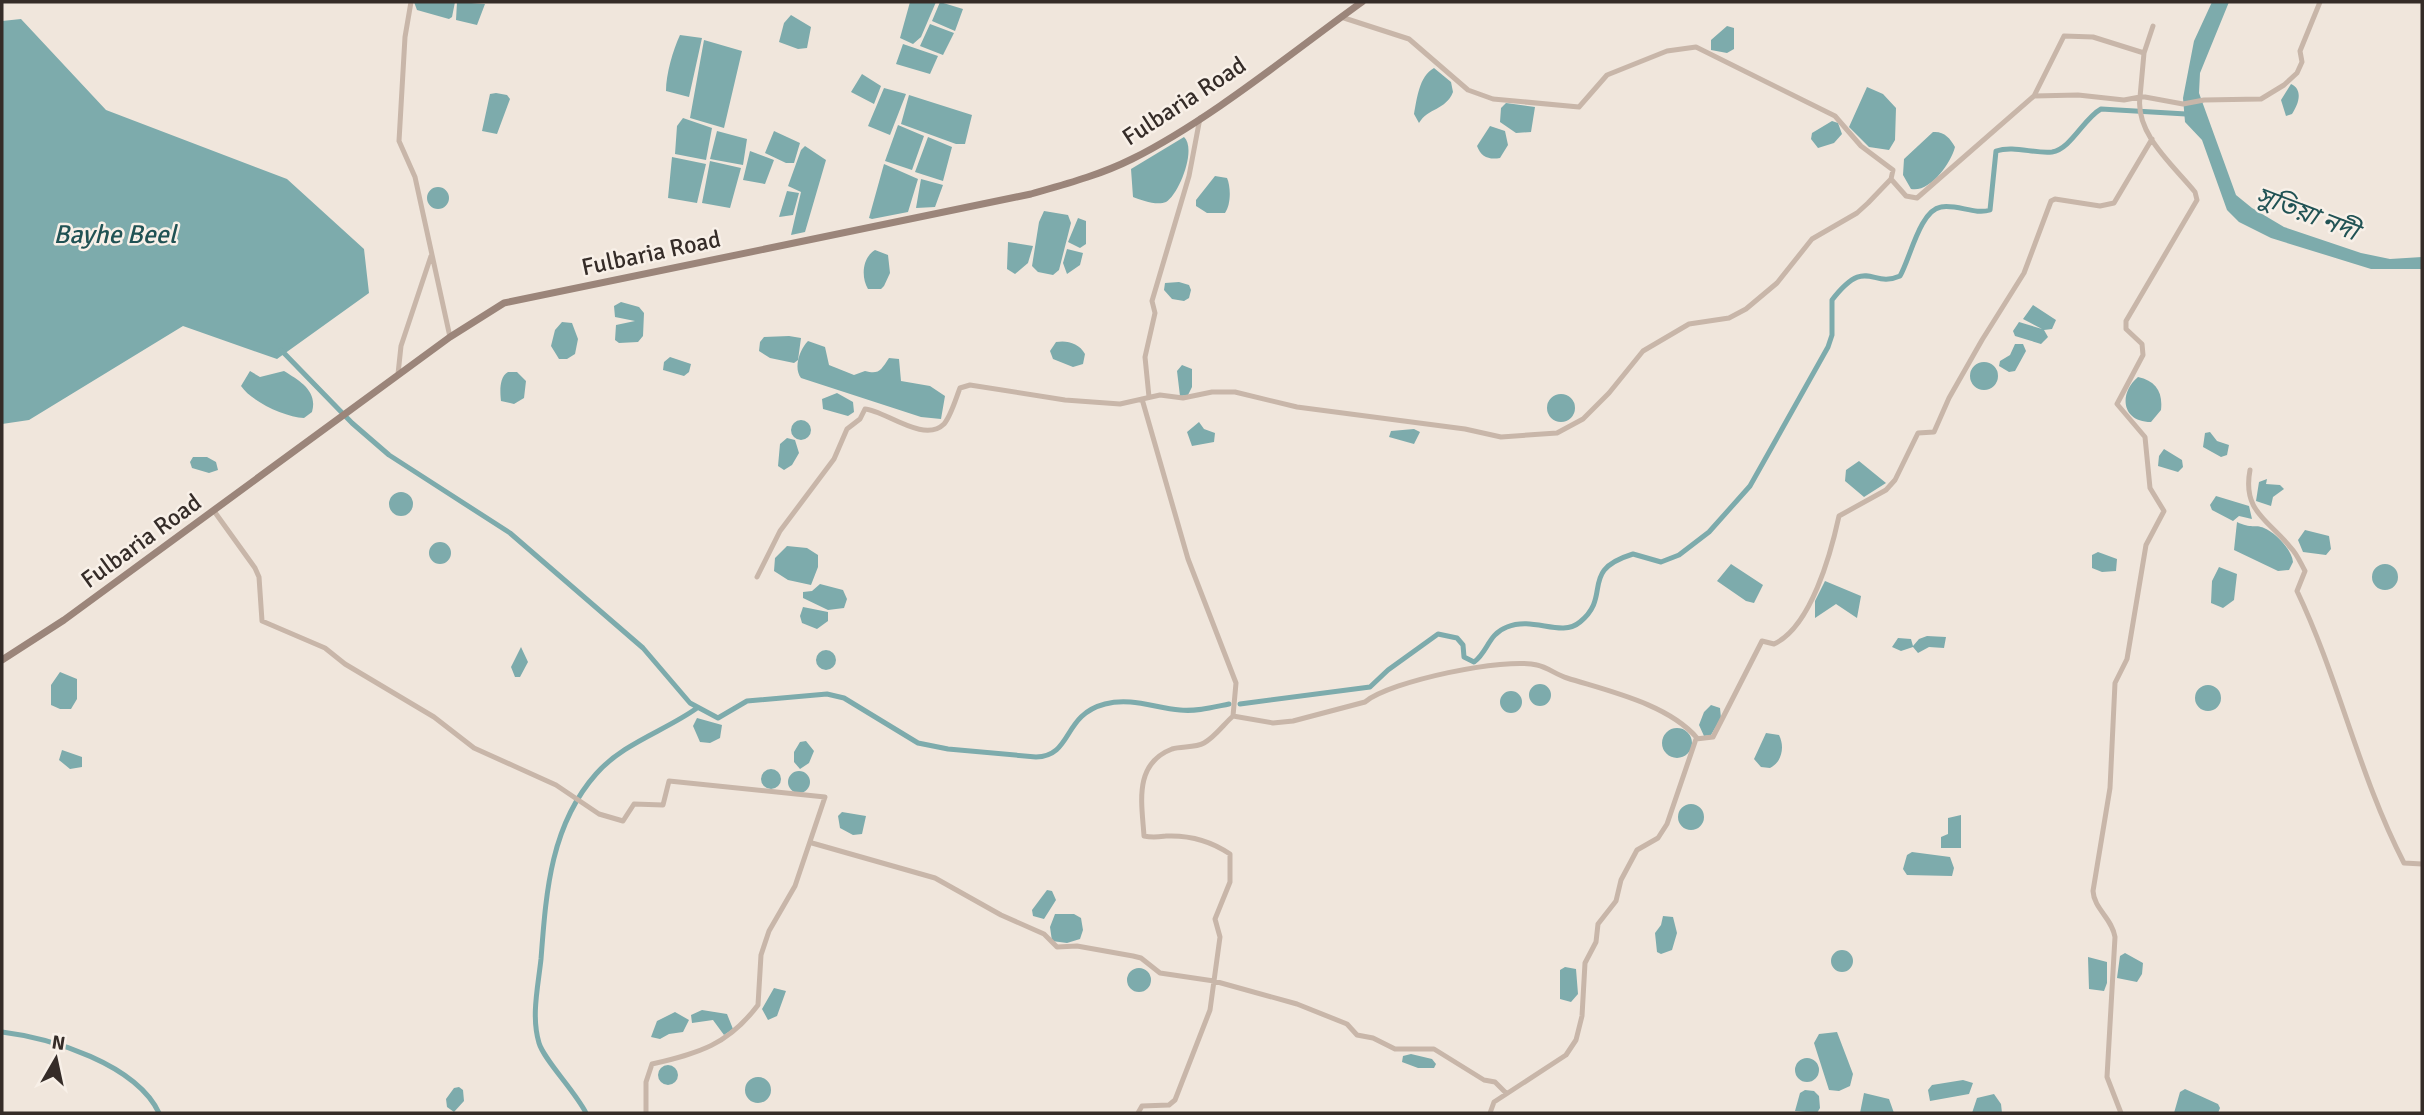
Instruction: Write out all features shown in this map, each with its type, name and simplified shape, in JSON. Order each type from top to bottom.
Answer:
[{"type":"main road","name":"Fulbaria Road","points":[[2,660],[64,620],[214,512],[450,337],[504,303],[1031,194],[1073,182],[1133,159],[1200,118],[1362,2]]},
{"type":"street","points":[[411,2],[405,37],[399,141],[415,177],[450,337]]},
{"type":"street","points":[[2034,96],[2078,95],[2124,100],[2140,97],[2183,104],[2204,100],[2261,99],[2284,85],[2297,73],[2302,62],[2300,51],[2320,2]]},
{"type":"street","points":[[757,577],[780,530],[834,459],[847,429],[860,419],[865,410],[906,426],[935,429],[944,424],[960,388],[970,385],[1079,401],[1120,404],[1145,398],[1183,398],[1212,392],[1236,392],[1297,407],[1465,429],[1501,438],[1557,433],[1591,410],[1643,351],[1689,324],[1729,318],[1746,309],[1777,284],[1812,239],[1857,213],[1891,179],[1893,170],[1861,146],[1835,116],[1696,47],[1667,51],[1607,75],[1580,107],[1493,99],[1468,90],[1409,38],[1342,17]]},
{"type":"street","points":[[2120,1113],[2107,1077],[2115,937],[2111,920],[2094,900],[2093,891],[2110,788],[2115,683],[2127,659],[2146,545],[2164,511],[2150,488],[2145,437],[2117,404],[2143,355],[2142,344],[2126,329],[2126,321],[2197,200],[2195,192],[2152,139],[2140,116],[2144,53],[2153,26]]},
{"type":"street","points":[[1891,179],[1906,196],[1917,198],[2034,96],[2064,36],[2092,37],[2144,53]]},
{"type":"street","points":[[1138,1113],[1142,1106],[1169,1105],[1175,1100],[1210,1010],[1220,937],[1215,919],[1230,882],[1230,854],[1210,843],[1188,837],[1144,836],[1140,813],[1143,778],[1153,762],[1168,750],[1203,743],[1233,716],[1236,683],[1188,559],[1145,398],[1145,357],[1156,313],[1152,301],[1189,176],[1200,118]]},
{"type":"street","points":[[1697,738],[1713,737],[1762,641],[1774,644],[1796,625],[1807,607],[1830,554],[1839,516],[1886,490],[1895,480],[1918,433],[1934,432],[1949,398],[1982,340],[2024,274],[2051,201],[2055,199],[2100,206],[2114,203],[2152,139]]},
{"type":"street","points":[[398,374],[401,346],[432,256]]},
{"type":"street","points":[[2249,470],[2246,487],[2255,512],[2292,548],[2305,571],[2297,591],[2337,687],[2378,813],[2404,863],[2422,864]]},
{"type":"street","points":[[214,512],[255,568],[259,577],[262,621],[266,625],[293,633],[325,648],[345,664],[424,710],[474,748],[556,785],[599,814],[623,821],[634,804],[663,805],[669,780],[825,797],[812,843],[794,886],[769,931],[761,955],[758,1005],[726,1040],[696,1052],[652,1064],[646,1082],[646,1113]]},
{"type":"street","points":[[1233,716],[1273,723],[1293,721],[1365,702],[1373,695],[1409,682],[1472,668],[1536,664],[1564,677],[1635,700],[1686,725],[1697,738]]},
{"type":"street","points":[[1490,1113],[1494,1102],[1566,1055],[1576,1040],[1582,1016],[1584,963],[1596,943],[1598,924],[1616,901],[1620,880],[1637,850],[1658,838],[1667,824],[1685,764],[1697,738]]},
{"type":"street","points":[[812,843],[935,878],[1001,915],[1044,934],[1057,947],[1077,946],[1141,958],[1160,973],[1214,981],[1320,1012],[1347,1024],[1353,1033],[1373,1038],[1395,1049],[1434,1049],[1485,1080],[1495,1082],[1506,1093]]},
{"type":"water","points":[[414,2],[455,2],[452,17],[449,19],[417,10]]},
{"type":"water","points":[[457,2],[485,4],[477,25],[456,20]]},
{"type":"water","points":[[910,2],[936,2],[921,37],[913,44],[900,38]]},
{"type":"water","points":[[940,2],[963,9],[955,31],[932,21]]},
{"type":"water","points":[[2212,2],[2229,2],[2200,73],[2199,93],[2236,195],[2284,227],[2361,253],[2390,259],[2422,257],[2422,269],[2371,269],[2271,238],[2239,222],[2227,210],[2202,140],[2185,122],[2183,98],[2194,41]]},
{"type":"water","points":[[791,15],[811,27],[807,48],[798,49],[779,42],[784,23]]},
{"type":"water","name":"Bayhe Beel","points":[[21,19],[106,110],[287,179],[364,249],[369,293],[277,359],[183,326],[29,420],[2,424],[2,21]]},
{"type":"water","points":[[930,24],[954,33],[943,55],[920,46]]},
{"type":"water","points":[[1727,26],[1734,28],[1734,49],[1727,53],[1711,50],[1711,40]]},
{"type":"water","points":[[680,35],[702,38],[689,97],[666,91],[670,62]]},
{"type":"water","points":[[704,40],[742,51],[724,128],[690,118]]},
{"type":"water","points":[[903,44],[938,56],[930,74],[896,64]]},
{"type":"water","points":[[1434,68],[1451,82],[1453,92],[1446,102],[1427,114],[1419,123],[1414,114],[1418,95],[1425,76]]},
{"type":"water","points":[[862,74],[881,86],[874,104],[851,92]]},
{"type":"water","points":[[2291,84],[2297,90],[2299,98],[2292,114],[2286,116],[2281,100]]},
{"type":"water","points":[[1867,87],[1883,94],[1896,108],[1895,140],[1889,150],[1869,147],[1849,127]]},
{"type":"water","points":[[884,88],[906,94],[890,135],[868,126]]},
{"type":"water","points":[[490,94],[507,95],[510,99],[497,134],[482,131]]},
{"type":"water","points":[[909,95],[972,115],[965,144],[956,144],[901,124]]},
{"type":"water","points":[[1506,103],[1535,107],[1531,132],[1516,133],[1500,122],[1501,108]]},
{"type":"water","points":[[683,118],[712,128],[706,160],[675,154],[677,126]]},
{"type":"water","points":[[1832,121],[1838,123],[1842,134],[1834,143],[1818,148],[1811,139],[1812,133]]},
{"type":"water","points":[[898,125],[924,136],[912,170],[885,161]]},
{"type":"water","points":[[1490,126],[1505,131],[1508,145],[1500,158],[1486,157],[1477,146]]},
{"type":"water","points":[[717,131],[747,139],[743,165],[710,159]]},
{"type":"water","points":[[774,131],[800,143],[794,163],[786,163],[765,153]]},
{"type":"water","points":[[1933,132],[1949,138],[1955,147],[1953,154],[1932,182],[1918,189],[1911,189],[1903,175],[1904,159]]},
{"type":"water","points":[[928,137],[952,147],[943,181],[915,172]]},
{"type":"water","points":[[1184,137],[1189,151],[1185,171],[1171,197],[1166,202],[1158,203],[1133,197],[1131,169]]},
{"type":"water","points":[[805,146],[826,160],[805,232],[791,235],[801,192],[788,186],[801,150]]},
{"type":"water","points":[[750,151],[774,160],[765,184],[743,180]]},
{"type":"water","points":[[672,157],[706,164],[697,203],[668,198]]},
{"type":"water","points":[[710,161],[741,168],[730,208],[702,203]]},
{"type":"water","points":[[884,164],[918,179],[908,212],[872,219],[869,218]]},
{"type":"water","points":[[1215,176],[1227,178],[1230,191],[1225,213],[1207,213],[1196,206],[1196,200]]},
{"type":"water","points":[[921,179],[943,185],[935,207],[916,208]]},
{"type":"water","points":[[438,187],[448,194],[449,198],[442,208],[438,209],[428,202],[427,198],[434,188]]},
{"type":"water","points":[[787,191],[799,193],[793,215],[779,217]]},
{"type":"water","points":[[1044,211],[1068,215],[1071,223],[1059,270],[1053,275],[1038,272],[1032,266],[1039,222]]},
{"type":"water","points":[[1078,218],[1086,221],[1086,244],[1080,248],[1068,242]]},
{"type":"water","points":[[1008,242],[1033,246],[1028,263],[1015,274],[1007,269]]},
{"type":"water","points":[[1067,249],[1083,253],[1080,265],[1067,274],[1063,263]]},
{"type":"water","points":[[875,250],[888,255],[890,273],[881,289],[868,289],[864,268],[867,258]]},
{"type":"water","points":[[1179,282],[1189,285],[1191,290],[1189,298],[1184,301],[1172,299],[1164,290],[1165,283]]},
{"type":"water","points":[[621,302],[639,307],[644,313],[643,336],[638,342],[619,343],[615,340],[616,325],[635,321],[615,317],[614,306]]},
{"type":"water","points":[[2033,305],[2056,320],[2052,329],[2044,330],[2048,337],[2041,344],[2015,336],[2013,331],[2019,322],[2042,329],[2023,319]]},
{"type":"water","points":[[562,322],[572,323],[578,339],[575,354],[567,359],[559,359],[551,346],[555,330]]},
{"type":"water","points":[[764,337],[801,338],[798,360],[794,363],[770,358],[759,351]]},
{"type":"water","points":[[808,341],[825,347],[829,365],[854,375],[865,371],[877,372],[889,358],[899,359],[901,381],[930,386],[945,396],[941,419],[921,417],[801,378],[799,359]]},
{"type":"water","points":[[1064,341],[1079,347],[1085,354],[1083,364],[1073,367],[1053,359],[1050,351],[1056,342]]},
{"type":"water","points":[[2015,344],[2023,344],[2026,351],[2015,371],[2009,372],[1999,366],[2000,361],[2010,355]]},
{"type":"water","points":[[670,357],[691,364],[689,372],[684,376],[663,370],[664,362]]},
{"type":"water","points":[[1984,362],[1994,366],[1998,376],[1994,386],[1984,390],[1974,386],[1970,376],[1974,366]]},
{"type":"water","points":[[1182,365],[1192,369],[1192,387],[1188,395],[1180,396],[1177,371]]},
{"type":"water","points":[[250,371],[260,377],[284,371],[310,392],[312,412],[304,418],[296,417],[261,403],[241,386]]},
{"type":"water","points":[[508,372],[517,372],[526,381],[524,398],[514,404],[501,401],[500,389]]},
{"type":"water","points":[[2138,377],[2154,384],[2161,398],[2161,410],[2151,422],[2134,417],[2126,406],[2128,391]]},
{"type":"water","points":[[837,393],[853,402],[854,412],[848,416],[823,409],[822,399]]},
{"type":"water","points":[[1561,394],[1571,398],[1575,408],[1571,418],[1561,422],[1551,418],[1547,408],[1551,398]]},
{"type":"water","points":[[801,420],[808,423],[811,430],[808,437],[801,440],[794,437],[791,430],[794,423]]},
{"type":"water","points":[[1199,422],[1204,429],[1215,433],[1214,442],[1192,446],[1187,432]]},
{"type":"water","points":[[1414,429],[1420,432],[1414,444],[1389,437],[1391,431]]},
{"type":"water","points":[[2210,432],[2217,441],[2229,445],[2227,455],[2221,457],[2203,447],[2205,433]]},
{"type":"water","points":[[787,438],[795,440],[799,453],[792,465],[784,470],[778,466],[780,444]]},
{"type":"water","points":[[2164,449],[2182,460],[2183,467],[2178,472],[2158,466],[2159,456]]},
{"type":"water","points":[[193,457],[207,457],[216,462],[218,470],[209,473],[192,468],[190,462]]},
{"type":"water","points":[[1859,461],[1886,483],[1864,497],[1845,481],[1846,470]]},
{"type":"water","points":[[2267,479],[2266,484],[2280,485],[2284,489],[2273,497],[2271,506],[2256,501],[2259,482]]},
{"type":"water","points":[[401,492],[412,499],[413,504],[406,515],[401,516],[390,509],[389,504],[396,493]]},
{"type":"water","points":[[2216,496],[2249,506],[2252,519],[2239,516],[2233,521],[2212,510],[2210,505]]},
{"type":"water","points":[[2237,522],[2264,528],[2278,538],[2292,557],[2289,570],[2278,571],[2234,550]]},
{"type":"water","points":[[2305,530],[2329,536],[2331,549],[2326,555],[2303,552],[2298,540]]},
{"type":"water","points":[[440,542],[448,545],[451,553],[448,561],[440,564],[432,561],[429,553],[432,545]]},
{"type":"water","points":[[787,546],[807,548],[818,555],[818,567],[811,585],[788,580],[774,571],[775,558]]},
{"type":"water","points":[[2098,552],[2117,559],[2116,571],[2102,572],[2092,568],[2092,555]]},
{"type":"water","points":[[1731,564],[1763,585],[1754,603],[1746,601],[1717,581]]},
{"type":"water","points":[[2385,564],[2394,568],[2398,577],[2394,586],[2385,590],[2376,586],[2372,577],[2376,568]]},
{"type":"water","points":[[2219,567],[2237,574],[2234,600],[2223,608],[2211,603],[2212,581]]},
{"type":"water","points":[[1825,581],[1861,596],[1857,618],[1836,604],[1815,618],[1815,601]]},
{"type":"water","points":[[820,584],[843,590],[847,599],[844,608],[828,610],[803,598],[803,592],[812,591]]},
{"type":"water","points":[[803,607],[828,612],[828,621],[817,629],[802,623],[800,616]]},
{"type":"water","points":[[1927,636],[1946,637],[1944,648],[1929,647],[1918,653],[1913,647],[1901,651],[1892,647],[1898,638],[1911,639],[1913,646],[1919,639]]},
{"type":"water","points":[[521,647],[528,662],[520,677],[515,677],[511,667]]},
{"type":"water","points":[[826,650],[833,653],[836,660],[833,667],[826,670],[819,667],[816,660],[819,653]]},
{"type":"water","points":[[60,672],[77,679],[77,699],[71,709],[60,709],[51,705],[51,685]]},
{"type":"water","points":[[1536,684],[1544,684],[1551,691],[1551,699],[1544,706],[1536,706],[1529,699],[1529,691]]},
{"type":"water","points":[[2208,685],[2217,689],[2221,698],[2217,707],[2208,711],[2199,707],[2195,698],[2199,689]]},
{"type":"water","points":[[1507,691],[1515,691],[1522,698],[1522,706],[1515,713],[1507,713],[1500,706],[1500,698]]},
{"type":"water","points":[[1711,705],[1720,708],[1721,718],[1711,735],[1704,736],[1699,725],[1704,712]]},
{"type":"water","points":[[697,718],[722,725],[720,738],[710,743],[700,742],[693,726]]},
{"type":"water","points":[[1677,728],[1683,729],[1691,737],[1691,749],[1683,757],[1677,758],[1671,757],[1663,749],[1662,743],[1663,737],[1671,729]]},
{"type":"water","points":[[1766,733],[1779,735],[1782,744],[1780,758],[1770,768],[1761,767],[1754,759]]},
{"type":"water","points":[[806,741],[814,751],[809,763],[800,769],[794,762],[794,752],[800,742]]},
{"type":"water","points":[[62,750],[82,757],[82,767],[70,769],[59,760]]},
{"type":"water","points":[[771,769],[778,772],[781,779],[778,786],[771,789],[764,786],[761,779],[764,772]]},
{"type":"water","points":[[799,771],[807,774],[810,782],[807,790],[799,793],[791,790],[788,782],[791,774]]},
{"type":"water","points":[[1691,804],[1700,808],[1704,817],[1700,826],[1691,830],[1682,826],[1678,817],[1682,808]]},
{"type":"water","points":[[842,812],[866,816],[862,834],[853,835],[840,828],[838,816]]},
{"type":"water","points":[[1961,815],[1961,848],[1941,848],[1941,837],[1948,834],[1948,818]]},
{"type":"water","points":[[1912,852],[1950,857],[1954,868],[1952,876],[1907,875],[1903,869],[1907,855]]},
{"type":"water","points":[[1047,890],[1052,891],[1056,900],[1044,919],[1033,916],[1032,910]]},
{"type":"water","points":[[1055,914],[1074,914],[1081,918],[1083,930],[1080,939],[1067,943],[1052,941],[1050,927]]},
{"type":"water","points":[[1663,916],[1673,917],[1677,933],[1672,950],[1661,954],[1657,952],[1655,933]]},
{"type":"water","points":[[1842,950],[1850,953],[1853,961],[1850,969],[1842,972],[1834,969],[1831,961],[1834,953]]},
{"type":"water","points":[[2125,953],[2143,963],[2142,974],[2137,982],[2117,978],[2120,956]]},
{"type":"water","points":[[2088,957],[2107,962],[2107,983],[2104,991],[2089,989]]},
{"type":"water","points":[[1565,967],[1576,969],[1578,994],[1571,1002],[1560,999],[1560,970]]},
{"type":"water","points":[[1139,968],[1150,975],[1151,980],[1144,991],[1139,992],[1128,985],[1127,980],[1134,969]]},
{"type":"water","points":[[774,988],[786,991],[777,1016],[768,1020],[762,1009]]},
{"type":"water","points":[[702,1010],[727,1014],[733,1029],[724,1035],[713,1020],[692,1023],[691,1015]]},
{"type":"water","points":[[675,1012],[689,1020],[683,1032],[669,1034],[660,1039],[651,1037],[657,1021]]},
{"type":"water","points":[[1837,1032],[1853,1074],[1850,1086],[1839,1091],[1829,1090],[1814,1043],[1819,1034]]},
{"type":"water","points":[[1411,1054],[1432,1059],[1436,1064],[1434,1068],[1418,1068],[1402,1062],[1403,1056]]},
{"type":"water","points":[[1807,1058],[1816,1061],[1819,1070],[1816,1079],[1807,1082],[1798,1079],[1795,1070],[1798,1061]]},
{"type":"water","points":[[668,1065],[675,1068],[678,1075],[675,1082],[668,1085],[661,1082],[658,1075],[661,1068]]},
{"type":"water","points":[[758,1077],[767,1081],[771,1090],[767,1099],[758,1103],[749,1099],[745,1090],[749,1081]]},
{"type":"water","points":[[1963,1080],[1973,1083],[1969,1094],[1930,1101],[1928,1090],[1932,1085]]},
{"type":"water","points":[[454,1088],[463,1090],[464,1101],[454,1112],[447,1107],[446,1099]]},
{"type":"water","points":[[2185,1089],[2218,1104],[2218,1113],[2174,1113],[2180,1092]]},
{"type":"water","points":[[1805,1090],[1814,1091],[1819,1096],[1820,1108],[1817,1113],[1795,1111],[1800,1093]]},
{"type":"water","points":[[1864,1093],[1889,1099],[1894,1113],[1860,1113]]},
{"type":"water","points":[[1994,1094],[2001,1104],[2002,1113],[1972,1113],[1977,1098]]},
{"type":"waterway","points":[[1240,704],[1370,687],[1388,670],[1438,634],[1457,638],[1463,645],[1464,657],[1474,662],[1496,634],[1507,627],[1527,624],[1564,628],[1580,622],[1594,602],[1606,568],[1633,554],[1661,562],[1679,555],[1709,532],[1750,486],[1828,347],[1832,335],[1832,300],[1853,279],[1861,276],[1882,279],[1900,276],[1921,226],[1934,210],[1947,206],[1978,211],[1990,210],[1996,151],[2059,150],[2101,109],[2186,114]]},
{"type":"waterway","points":[[281,350],[352,423],[389,455],[510,533],[643,648],[690,703],[718,718],[747,701],[827,694],[844,698],[918,743],[948,749],[1036,757],[1056,750],[1081,717],[1091,709],[1105,704],[1134,702],[1186,710],[1229,704]]},
{"type":"waterway","points":[[586,1113],[542,1050],[537,1033],[536,1001],[545,910],[553,862],[569,816],[596,774],[631,746],[697,708]]},
{"type":"waterway","points":[[2,1032],[67,1047],[112,1067],[148,1096],[159,1113]]},
{"type":"water label","name":"সুতিয়া নদী","points":[[2307,214]]}]
